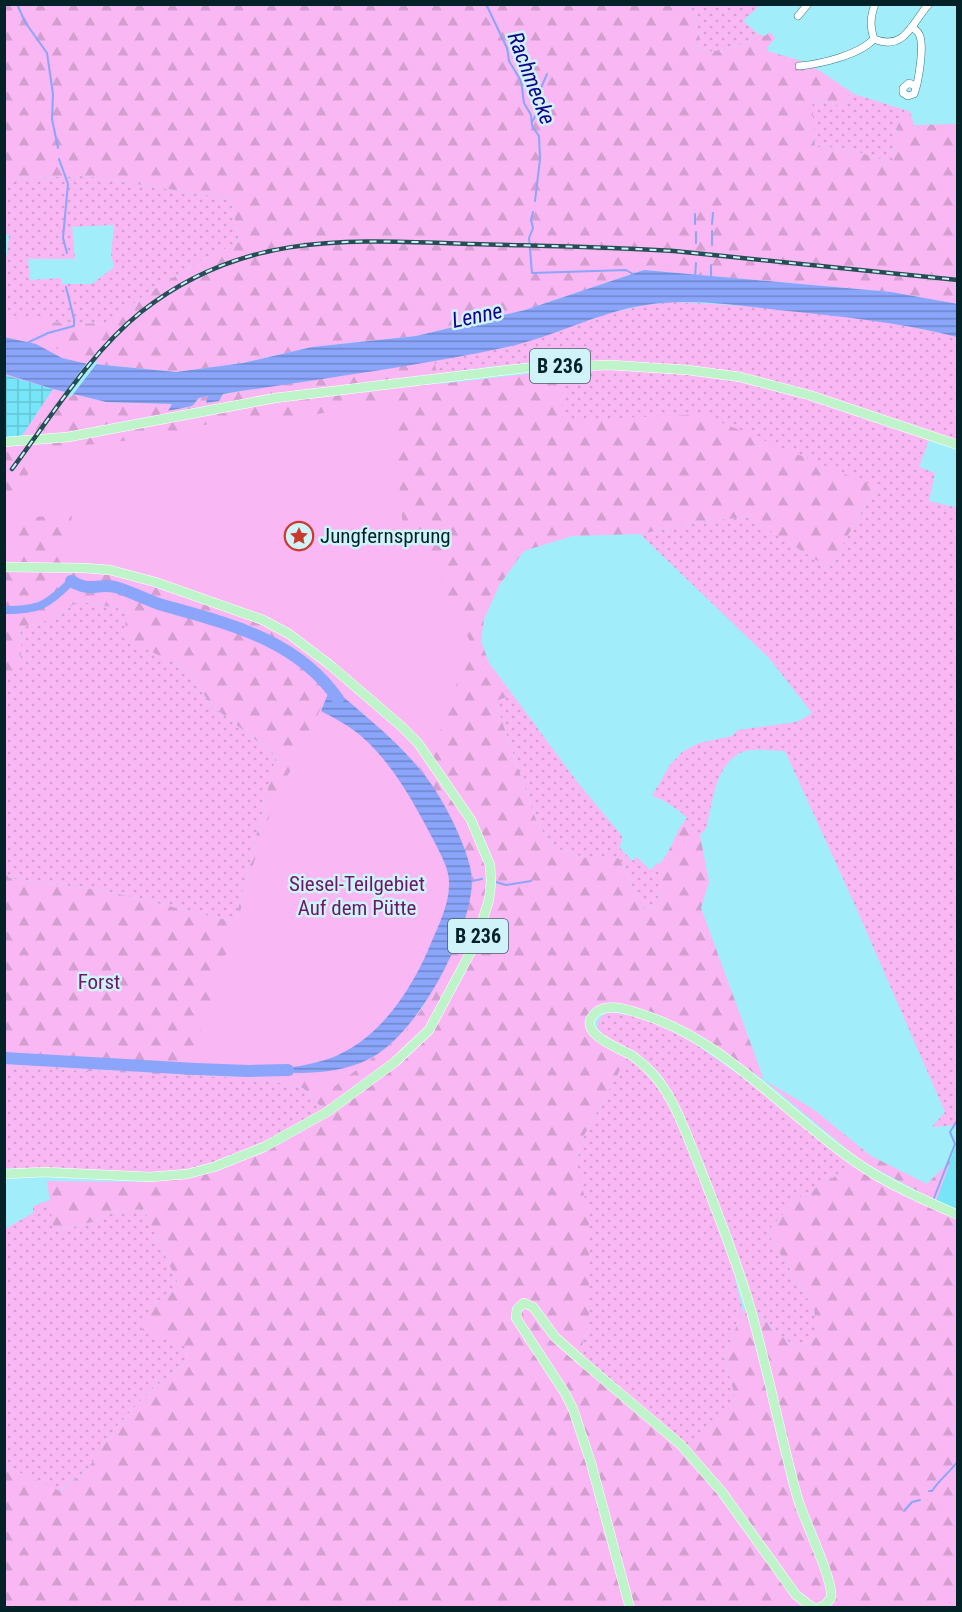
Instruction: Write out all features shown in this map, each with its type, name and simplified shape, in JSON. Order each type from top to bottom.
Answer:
[{"type":"main road","name":"B 236","points":[[4,441],[45,439],[275,399],[525,368],[610,365],[688,370],[759,382],[820,399],[957,445]]},
{"type":"main road","name":"B 236","points":[[4,567],[110,570],[154,582],[263,620],[289,634],[323,659],[418,743],[471,820],[490,865],[491,882],[489,900],[475,944],[429,1030],[411,1049],[327,1112],[264,1147],[214,1167],[187,1174],[132,1177],[44,1172],[4,1174]]},
{"type":"main road","points":[[819,1608],[831,1598],[831,1585],[800,1505],[758,1333],[723,1227],[684,1128],[661,1084],[644,1065],[597,1036],[592,1026],[594,1016],[599,1011],[608,1008],[622,1009],[680,1029],[740,1068],[857,1163],[957,1215]]},
{"type":"main road","points":[[630,1608],[591,1463],[573,1409],[518,1322],[517,1309],[524,1303],[533,1307],[555,1337],[689,1453],[736,1510],[796,1595],[813,1608]]},
{"type":"street","points":[[798,16],[808,4]]},
{"type":"street","points":[[874,39],[870,21],[875,4]]},
{"type":"street","points":[[874,39],[892,43],[902,39],[930,4]]},
{"type":"street","points":[[912,27],[920,35],[921,44],[918,80],[915,86]]},
{"type":"street","points":[[799,66],[844,56],[860,50],[874,39]]},
{"type":"shaded area","points":[[644,270],[891,292],[958,304],[957,337],[891,323],[846,317],[729,304],[679,302],[628,308],[507,347],[401,367],[223,394],[219,401],[206,403],[208,396],[199,398],[192,406],[168,411],[172,404],[106,402],[5,374],[4,337],[36,344],[62,358],[83,363],[176,372],[243,363],[312,347],[416,336],[525,310]]},
{"type":"shaded area","points":[[5,374],[53,389],[22,436],[5,437]]},
{"type":"shaded area","points":[[331,686],[398,745],[439,796],[456,828],[469,861],[472,881],[469,903],[462,928],[438,982],[404,1030],[386,1048],[367,1060],[344,1068],[309,1073],[273,1072],[328,1059],[346,1051],[378,1027],[414,979],[437,929],[448,897],[449,877],[444,862],[393,771],[360,735],[321,711]]},
{"type":"shaded area","points":[[957,1142],[957,1209],[936,1201]]},
{"type":"green space","points":[[5,5],[689,5],[700,39],[694,44],[699,48],[715,51],[750,43],[752,38],[758,34],[765,36],[770,32],[775,38],[767,51],[802,61],[854,94],[840,106],[812,99],[815,147],[845,148],[893,163],[897,127],[905,110],[910,111],[914,125],[957,124],[957,304],[891,292],[644,270],[525,310],[416,336],[312,347],[243,363],[176,372],[83,363],[62,358],[4,318],[74,324],[109,323],[142,297],[200,261],[239,242],[231,199],[85,176],[5,179]]},
{"type":"green space","points":[[689,5],[760,5],[743,21],[758,34],[752,38],[750,43],[715,51],[703,50],[693,43],[700,39]]},
{"type":"green space","points":[[854,94],[905,110],[897,127],[893,163],[845,148],[815,147],[811,99],[840,106]]},
{"type":"green space","points":[[85,176],[231,199],[239,242],[200,261],[142,297],[109,323],[74,324],[5,318],[5,255],[7,255],[9,235],[5,234],[4,179]],"holes":[[[114,225],[111,255],[114,267],[92,284],[61,284],[61,278],[30,280],[28,259],[75,259],[72,227]]]},
{"type":"green space","points":[[672,302],[816,312],[887,322],[957,337],[957,442],[780,383],[741,374],[558,362],[496,366],[436,374],[434,360],[507,347],[610,313]]},
{"type":"green space","points":[[4,314],[46,318],[47,346],[90,357],[63,392],[5,375]]},
{"type":"green space","name":"Forst","points":[[434,360],[439,384],[562,370],[562,421],[701,414],[876,487],[829,568],[748,517],[704,521],[640,534],[572,536],[524,551],[500,584],[484,619],[481,641],[489,663],[513,695],[495,701],[536,820],[552,847],[592,860],[619,858],[643,909],[657,906],[660,884],[659,864],[682,824],[700,835],[709,882],[701,908],[764,1080],[681,1025],[639,1009],[605,1005],[594,1008],[589,1016],[591,1036],[600,1044],[627,1057],[580,1143],[577,1166],[589,1215],[589,1317],[580,1354],[575,1360],[680,1450],[737,1404],[724,1356],[743,1311],[750,1306],[787,1341],[801,1346],[817,1337],[814,1309],[767,1232],[797,1199],[856,1164],[957,1219],[957,1607],[5,1607],[5,1466],[60,1491],[87,1470],[117,1426],[150,1391],[184,1364],[188,1347],[142,1332],[152,1304],[180,1288],[144,1209],[109,1212],[99,1220],[54,1232],[47,1181],[148,1182],[186,1178],[241,1160],[282,1143],[328,1114],[303,1088],[265,1079],[5,1067],[4,872],[9,878],[106,891],[235,922],[276,756],[210,704],[189,671],[123,637],[128,610],[78,601],[55,618],[20,628],[19,665],[5,682],[5,442],[21,442],[22,436],[53,389],[106,402],[173,404],[169,410],[192,406],[199,398],[209,396],[206,403],[218,401],[223,394]],"holes":[[[329,694],[459,935],[448,962],[421,1010],[404,1032],[306,1072],[274,1073]]]},
{"type":"green space","points":[[609,369],[692,374],[765,386],[929,440],[919,467],[935,473],[929,501],[958,508],[957,1125],[932,1127],[945,1112],[785,751],[752,750],[740,753],[731,760],[723,769],[718,780],[706,829],[700,835],[682,824],[687,818],[680,812],[652,796],[670,765],[682,752],[699,743],[732,736],[738,730],[799,721],[812,713],[769,658],[640,534],[704,521],[749,517],[829,568],[876,487],[562,421],[562,370]]},
{"type":"green space","points":[[392,399],[403,529],[432,557],[455,614],[471,643],[432,754],[401,722],[341,668],[287,628],[255,612],[97,565],[64,562],[72,516],[17,517],[12,555],[5,555],[4,491],[20,492],[42,447],[99,444],[154,437],[217,422],[313,415]]},
{"type":"green space","points":[[78,601],[128,610],[124,637],[189,671],[210,704],[276,756],[235,922],[106,891],[9,878],[4,872],[4,682],[11,677],[18,665],[21,651],[20,628],[55,618]]},
{"type":"green space","name":"Siesel-Teilgebiet Auf dem Pütte","points":[[332,685],[419,767],[457,830],[472,871],[472,888],[459,935],[447,964],[415,1019],[404,1034],[318,1099],[300,1072],[189,1067],[278,790],[291,770]]},
{"type":"green space","points":[[513,695],[578,783],[622,836],[620,848],[632,861],[637,857],[649,869],[653,869],[656,863],[659,864],[660,884],[657,906],[643,909],[619,858],[592,860],[552,847],[536,820],[495,701]]},
{"type":"green space","points":[[610,1012],[638,1017],[680,1033],[742,1077],[853,1166],[797,1199],[767,1232],[814,1309],[818,1337],[801,1346],[787,1341],[756,1311],[730,1233],[688,1126],[671,1090],[646,1060],[603,1037],[598,1029],[598,1022],[602,1016]]},
{"type":"green space","points":[[627,1057],[642,1068],[667,1099],[726,1241],[743,1311],[724,1356],[737,1404],[687,1445],[580,1354],[589,1317],[577,1166],[580,1143]]},
{"type":"green space","points":[[4,1067],[265,1079],[303,1088],[324,1110],[264,1143],[187,1171],[151,1174],[5,1168]]},
{"type":"green space","points":[[764,1080],[813,1109],[871,1156],[927,1184],[951,1160],[936,1201],[860,1160]]},
{"type":"green space","points":[[50,1200],[54,1232],[99,1220],[109,1212],[144,1209],[180,1288],[152,1304],[188,1346],[184,1364],[150,1391],[117,1426],[87,1470],[59,1491],[5,1466],[5,1229],[33,1213],[33,1206]]},
{"type":"pier","points":[[88,361],[98,362],[71,397],[63,395]]},
{"type":"waterway","points":[[17,4],[25,22],[47,53],[53,94],[52,119],[58,148]]},
{"type":"waterway","name":"Rachmecke","points":[[486,4],[507,48],[509,61],[521,81],[524,103],[531,115],[532,126],[539,136],[540,159],[535,201]]},
{"type":"waterway","points":[[532,122],[539,109],[541,88],[547,74]]},
{"type":"waterway","points":[[531,79],[538,112]]},
{"type":"waterway","points":[[59,159],[68,184],[63,238],[67,253]]},
{"type":"waterway","name":"Rachmecke","points":[[533,212],[531,220],[533,228],[529,238],[532,273],[626,270],[633,274]]},
{"type":"waterway","points":[[712,224],[713,213]]},
{"type":"waterway","points":[[695,214],[695,224]]},
{"type":"waterway","points":[[712,231],[712,245]]},
{"type":"waterway","points":[[696,232],[696,243]]},
{"type":"waterway","points":[[695,278],[696,263]]},
{"type":"waterway","points":[[711,265],[711,277]]},
{"type":"waterway","points":[[27,343],[48,333],[74,326],[66,287]]},
{"type":"waterway","points":[[4,610],[27,609],[43,604],[73,580]]},
{"type":"waterway","points":[[71,581],[89,587],[115,587],[159,604],[234,626],[258,636],[302,661],[321,678],[338,699]]},
{"type":"waterway","points":[[472,881],[482,879]]},
{"type":"waterway","points":[[496,882],[506,885],[531,881]]},
{"type":"waterway","points":[[4,1058],[196,1069],[288,1070]]},
{"type":"waterway","points":[[934,1198],[955,1144],[950,1132],[958,1119]]},
{"type":"waterway","points":[[929,1491],[932,1491],[958,1461]]},
{"type":"waterway","points":[[904,1511],[912,1502],[920,1500]]},
{"type":"railway","points":[[12,469],[88,366],[122,328],[180,285],[220,266],[260,253],[300,246],[385,241],[624,249],[674,251],[958,280]]},
{"type":"place","name":"Jungfernsprung","points":[[299,536]]},
{"type":"water label","name":"Lenne","points":[[477,315]]}]
